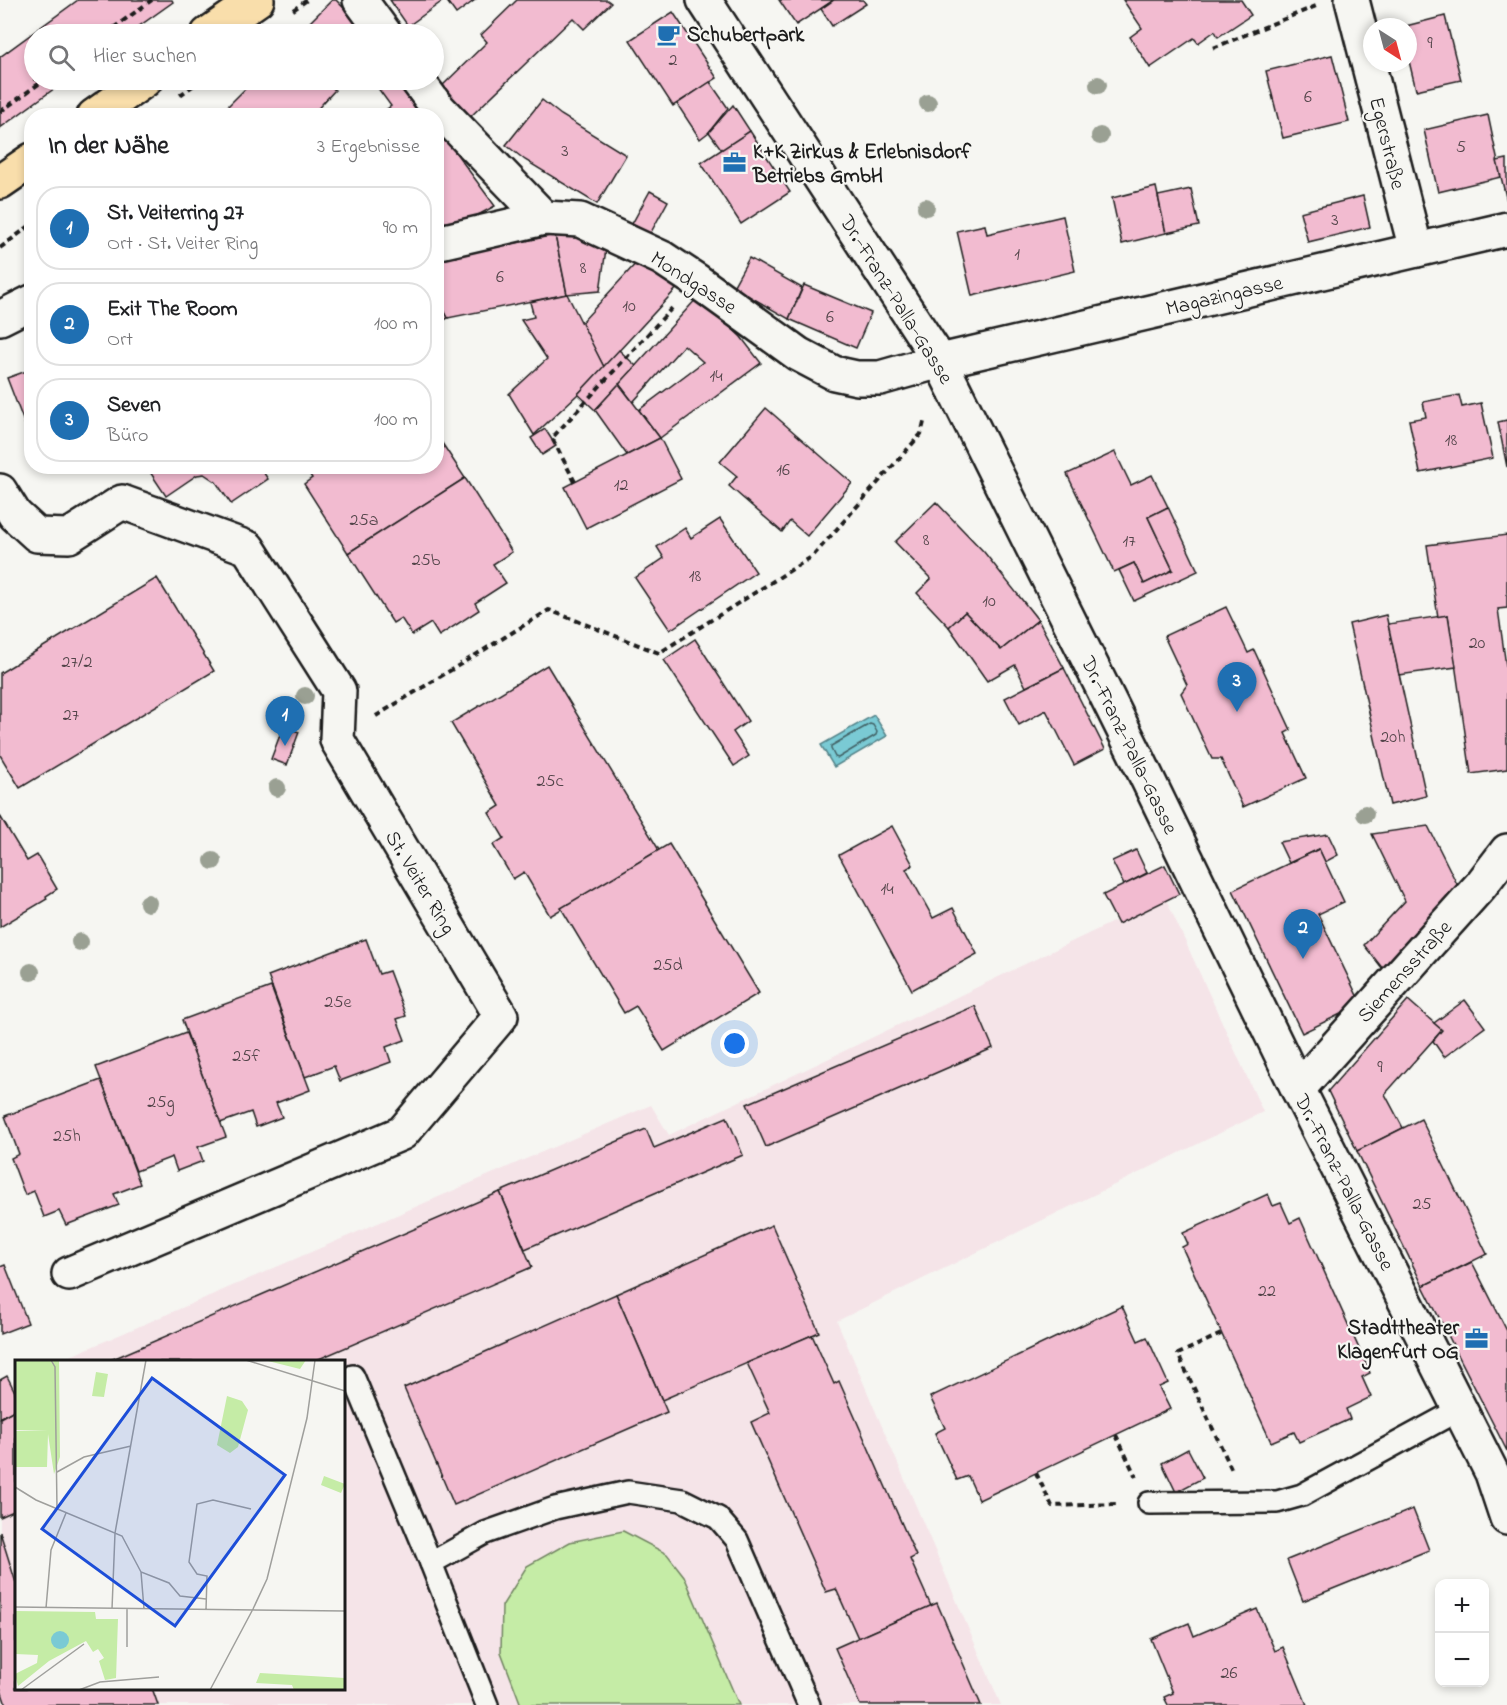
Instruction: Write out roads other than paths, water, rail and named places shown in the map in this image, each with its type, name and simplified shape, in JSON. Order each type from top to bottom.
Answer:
[{"type":"main road","points":[[222,24],[257,0]]},
{"type":"main road","points":[[105,108],[131,90]]},
{"type":"main road","points":[[0,182],[24,166]]},
{"type":"street","points":[[360,0],[378,24]]},
{"type":"street","name":"Dr.-Franz-Palla-Gasse","points":[[704,0],[940,361],[1134,751],[1298,1089],[1461,1409],[1492,1473],[1507,1518]]},
{"type":"street","name":"Egerstraße","points":[[1352,0],[1416,250]]},
{"type":"street","points":[[424,90],[438,108]]},
{"type":"street","points":[[444,114],[544,218]]},
{"type":"street","name":"Mondgasse","points":[[444,241],[544,218],[580,220],[662,258],[798,354],[834,373],[857,378],[880,378],[940,361]]},
{"type":"street","name":"Magazingasse","points":[[940,361],[1416,250],[1505,232]]},
{"type":"street","points":[[0,318],[24,306]]},
{"type":"street","name":"St. Veiter Ring","points":[[0,491],[15,515],[37,535],[69,536],[122,502],[248,548],[339,691],[337,740],[501,1016],[402,1133],[69,1274]]},
{"type":"street","name":"Siemensstraße","points":[[1298,1089],[1481,885],[1507,851]]},
{"type":"lane","points":[[353,1376],[487,1705]]},
{"type":"lane","points":[[1149,1503],[1277,1502],[1302,1495],[1461,1409]]},
{"type":"lane","points":[[431,1563],[485,1533],[555,1508],[628,1492],[682,1500],[718,1518],[738,1540],[809,1705]]},
{"type":"water","points":[[874,715],[887,736],[834,767],[821,745]]},
{"type":"place","name":"Schubertpark","points":[[669,34]]},
{"type":"place","name":"K+K Zirkus & Erlebnisdorf Betriebs GmbH","points":[[735,163]]},
{"type":"place","name":"Seven","points":[[1237,712]]},
{"type":"place","name":"St. Veiterring 27","points":[[285,746]]},
{"type":"place","name":"Exit The Room","points":[[1303,959]]},
{"type":"place","name":"Stadttheater Klagenfurt OG","points":[[1477,1339]]}]
